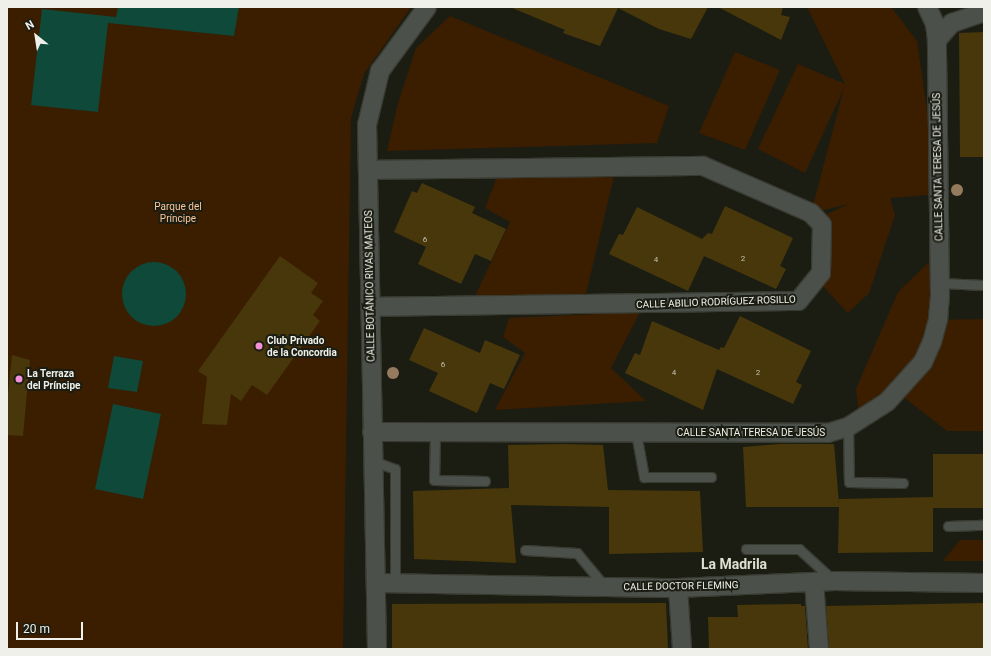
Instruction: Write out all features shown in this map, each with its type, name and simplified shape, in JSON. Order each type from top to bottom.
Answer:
[{"type":"street","name":"CALLE BOTÁNICO RIVAS MATEOS","points":[[377,649],[386,583],[373,461],[367,125],[380,71],[427,7]]},
{"type":"street","name":"CALLE SANTA TERESA DE JESÚS","points":[[372,432],[435,434],[828,433],[848,427],[887,402],[923,362],[932,342],[938,319],[940,283],[937,40],[936,24],[927,7]]},
{"type":"street","points":[[951,7],[956,14],[965,18]]},
{"type":"street","points":[[937,40],[952,23],[984,12]]},
{"type":"street","name":"CALLE ABILIO RODRÍGUEZ ROSILLO","points":[[368,170],[703,166],[811,213],[822,225],[821,273],[798,301],[370,307]]},
{"type":"street","name":"CALLE DOCTOR FLEMING","points":[[386,583],[606,588],[678,588],[834,580],[984,583]]},
{"type":"street","points":[[814,582],[818,649]]},
{"type":"street","points":[[678,588],[682,649]]},
{"type":"lane","points":[[940,283],[984,285]]},
{"type":"lane","points":[[848,427],[849,482],[902,483]]},
{"type":"lane","points":[[636,433],[644,477],[711,477]]},
{"type":"lane","points":[[435,434],[434,480],[485,481]]},
{"type":"lane","points":[[948,526],[984,525]]},
{"type":"lane","points":[[746,549],[798,550],[834,580]]},
{"type":"lane","points":[[525,550],[577,553],[606,588]]},
{"type":"green space","name":"Parque del Príncipe","points":[[7,7],[411,7],[364,74],[351,118],[343,649],[7,649]]},
{"type":"green space","points":[[807,7],[891,7],[917,41],[939,194],[890,198],[895,215],[869,293],[848,313],[816,279],[816,219],[849,204],[811,213],[844,88],[805,173],[758,149],[798,64],[845,84]]},
{"type":"green space","points":[[450,16],[669,106],[657,143],[387,151],[398,103],[416,48]]},
{"type":"green space","points":[[735,52],[780,70],[745,150],[699,133]]},
{"type":"green space","points":[[614,176],[586,294],[475,296],[510,222],[485,208],[497,177]]},
{"type":"green space","points":[[929,262],[932,320],[984,319],[984,431],[947,431],[897,392],[897,383],[859,413],[856,389],[898,292]]},
{"type":"green space","points":[[640,312],[611,368],[646,401],[495,410],[525,353],[503,337],[509,318]]},
{"type":"green space","points":[[960,540],[984,540],[984,561],[943,561]]},
{"type":"water","points":[[118,7],[239,7],[234,36],[108,23],[98,112],[31,105],[42,9],[116,17]]},
{"type":"water","points":[[148,262],[160,262],[177,271],[184,282],[186,294],[184,306],[177,317],[160,326],[148,326],[136,321],[127,312],[122,300],[122,288],[127,276],[136,267]]},
{"type":"water","points":[[114,356],[143,361],[137,392],[108,388]]},
{"type":"water","points":[[113,404],[161,414],[143,499],[95,489]]},
{"type":"building","points":[[510,7],[708,7],[691,39],[659,29],[618,8],[600,46],[563,33],[565,30]]},
{"type":"building","points":[[718,7],[783,7],[781,15],[790,17],[781,40]]},
{"type":"building","points":[[984,32],[984,157],[960,157],[959,33]]},
{"type":"building","points":[[422,183],[475,207],[472,213],[506,229],[491,261],[475,254],[461,284],[418,264],[426,247],[394,232],[412,191],[417,193]]},
{"type":"building","points":[[725,206],[793,238],[780,266],[786,269],[776,289],[704,256],[688,291],[609,254],[619,234],[623,235],[637,207],[702,239],[708,233],[712,234]]},
{"type":"building","name":"Club Privado de la Concordia","points":[[280,256],[318,283],[311,293],[323,301],[313,315],[320,321],[267,395],[252,385],[241,401],[231,394],[227,425],[202,424],[207,377],[198,371]]},
{"type":"building","points":[[740,316],[811,351],[796,382],[802,385],[793,404],[717,369],[703,410],[625,373],[635,353],[640,355],[652,321],[719,350],[721,347],[724,348]]},
{"type":"building","points":[[424,328],[480,353],[485,340],[520,355],[504,389],[490,383],[477,413],[429,391],[438,373],[409,360]]},
{"type":"building","name":"La Terraza del Príncipe","points":[[12,355],[30,360],[23,436],[7,435],[7,404]]},
{"type":"building","points":[[779,444],[834,444],[839,503],[839,499],[933,497],[933,454],[984,454],[984,508],[933,508],[933,552],[838,553],[839,507],[746,507],[743,447]]},
{"type":"building","points":[[508,445],[603,445],[608,490],[700,491],[703,552],[609,554],[609,507],[511,505],[516,563],[414,559],[413,491],[509,488]]},
{"type":"building","points":[[666,603],[668,649],[392,649],[392,604]]},
{"type":"building","points":[[984,603],[984,649],[829,649],[826,606]]},
{"type":"building","points":[[801,604],[801,606],[805,606],[808,649],[709,649],[708,617],[738,617],[737,605]]},
{"type":"place","name":"Club Privado de la Concordia","points":[[259,346]]},
{"type":"place","name":"La Terraza del Príncipe","points":[[19,379]]},
{"type":"district","name":"La Madrila","points":[[734,564]]}]
